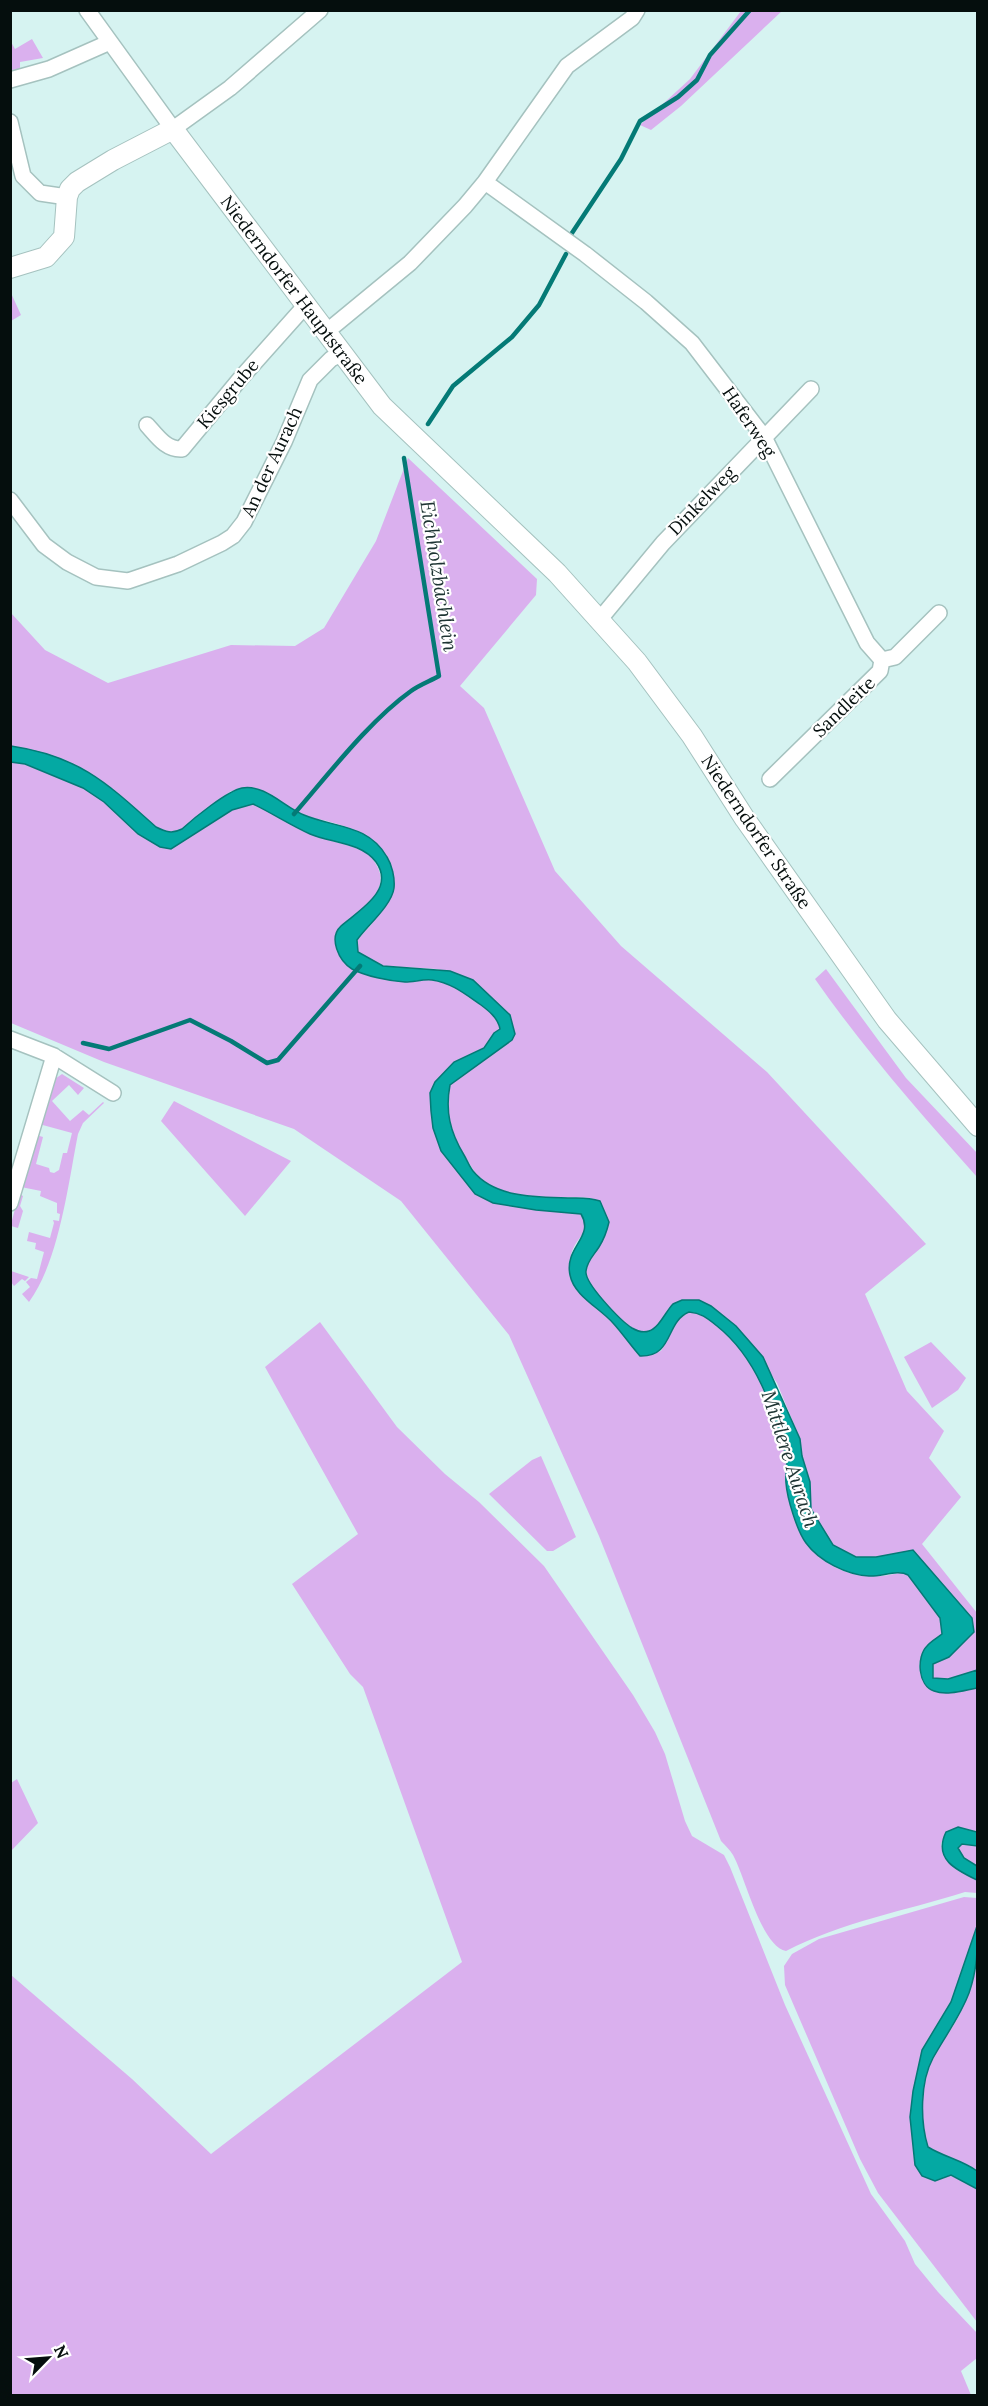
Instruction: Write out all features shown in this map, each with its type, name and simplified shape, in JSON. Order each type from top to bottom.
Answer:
[{"type":"main road","points":[[10,268],[46,257],[64,237],[70,189],[89,174],[173,129]]},
{"type":"main road","name":"Niederndorfer Hauptstraße","points":[[173,129],[382,406],[528,544]]},
{"type":"main road","name":"Niederndorfer Straße","points":[[528,544],[600,619],[666,700],[745,819],[887,1020],[978,1126]]},
{"type":"street","name":"Niederndorfer Hauptstraße","points":[[87,10],[173,129]]},
{"type":"street","points":[[173,129],[230,88],[320,10]]},
{"type":"street","points":[[325,333],[410,263],[485,182],[567,66],[632,18],[637,10]]},
{"type":"street","points":[[10,80],[49,69],[110,42]]},
{"type":"street","points":[[10,122],[23,176],[40,193],[68,197]]},
{"type":"street","name":"Haferweg","points":[[485,182],[585,254],[692,342],[764,437],[867,643],[882,660]]},
{"type":"street","name":"Kiesgrube","points":[[147,425],[165,445],[177,450],[182,449],[305,306]]},
{"type":"street","name":"An der Aurach","points":[[10,500],[44,544],[67,562],[96,577],[128,581],[178,564],[222,543],[233,536],[244,522],[284,442],[310,380],[331,359],[341,354]]},
{"type":"street","name":"Dinkelweg","points":[[600,619],[663,543],[811,389]]},
{"type":"street","name":"Sandleite","points":[[770,778],[880,671],[882,660],[895,657],[939,612]]},
{"type":"street","points":[[10,1039],[54,1056],[113,1093]]},
{"type":"street","points":[[10,1203],[54,1056]]},
{"type":"shaded area","points":[[741,11],[782,11],[681,106],[651,130],[640,125],[690,79]]},
{"type":"shaded area","points":[[32,39],[43,58],[20,62],[20,69],[12,70],[11,42],[15,49]]},
{"type":"shaded area","points":[[11,293],[21,315],[10,321]]},
{"type":"shaded area","points":[[408,458],[537,579],[536,595],[460,686],[484,708],[555,871],[621,946],[767,1072],[926,1244],[865,1294],[907,1391],[944,1431],[929,1458],[961,1497],[922,1544],[977,1613],[977,1670],[948,1679],[933,1678],[933,1664],[949,1657],[974,1632],[972,1619],[913,1550],[876,1557],[855,1557],[833,1545],[811,1509],[810,1482],[802,1456],[800,1439],[777,1383],[747,1340],[727,1318],[699,1300],[682,1300],[653,1330],[644,1332],[633,1328],[607,1305],[586,1280],[586,1267],[599,1247],[591,1198],[534,1197],[506,1192],[493,1188],[475,1172],[452,1130],[448,1104],[450,1085],[512,1040],[515,1034],[510,1015],[473,980],[437,969],[383,966],[358,952],[357,940],[371,925],[394,888],[388,861],[376,843],[367,836],[344,826],[295,811],[272,796],[252,792],[231,791],[182,829],[175,832],[166,831],[156,827],[107,785],[74,764],[11,746],[11,613],[45,650],[108,683],[231,645],[295,646],[324,628],[376,541]]},
{"type":"shaded area","points":[[10,762],[25,764],[83,788],[104,802],[138,834],[171,849],[232,810],[253,804],[303,831],[357,848],[372,858],[381,877],[380,886],[370,902],[339,928],[336,950],[404,981],[431,980],[461,991],[482,1005],[497,1021],[500,1029],[494,1033],[484,1048],[454,1062],[435,1082],[430,1093],[431,1111],[433,1128],[441,1151],[475,1194],[493,1203],[581,1214],[585,1229],[573,1249],[569,1273],[581,1293],[613,1323],[640,1356],[661,1351],[679,1319],[689,1312],[707,1318],[721,1329],[750,1363],[766,1393],[778,1425],[786,1457],[786,1485],[791,1508],[799,1528],[810,1545],[823,1559],[839,1569],[858,1575],[879,1576],[903,1572],[909,1575],[940,1618],[942,1634],[931,1643],[921,1659],[920,1672],[923,1679],[955,1692],[978,1688],[977,1832],[958,1827],[941,1843],[949,1862],[977,1880],[977,1893],[965,1892],[851,1925],[786,1951],[777,1946],[769,1937],[761,1924],[733,1855],[721,1841],[599,1536],[509,1335],[401,1201],[294,1129],[104,1062],[11,1023]]},
{"type":"shaded area","points":[[826,969],[906,1078],[977,1153],[977,1177],[893,1080],[815,979]]},
{"type":"shaded area","points":[[62,1074],[84,1088],[78,1095],[69,1085],[52,1101],[70,1121],[83,1110],[89,1115],[104,1103],[83,1123],[78,1134],[55,1244],[48,1266],[29,1302],[22,1294],[30,1287],[26,1282],[31,1278],[37,1279],[44,1252],[35,1249],[36,1243],[27,1241],[29,1232],[50,1238],[53,1220],[59,1221],[60,1214],[57,1213],[57,1203],[40,1196],[41,1191],[21,1187],[36,1135],[43,1137],[36,1164],[49,1168],[50,1172],[54,1173],[59,1170],[63,1153],[67,1153],[72,1133],[39,1124],[52,1081]]},
{"type":"shaded area","points":[[174,1101],[291,1161],[245,1216],[161,1121]]},
{"type":"shaded area","points":[[19,1194],[23,1196],[20,1206],[23,1211],[18,1228],[11,1224]]},
{"type":"shaded area","points":[[11,1271],[29,1277],[25,1281],[22,1279],[14,1286],[11,1282]]},
{"type":"shaded area","points":[[320,1322],[397,1427],[445,1474],[479,1502],[544,1566],[633,1695],[665,1754],[685,1821],[692,1836],[724,1855],[730,1867],[785,2005],[871,2194],[905,2241],[915,2264],[977,2333],[977,2358],[961,2371],[971,2395],[11,2395],[11,1975],[132,2079],[211,2154],[462,1962],[363,1687],[350,1674],[292,1584],[358,1534],[265,1367]]},
{"type":"shaded area","points":[[931,1342],[966,1378],[958,1390],[932,1408],[904,1357]]},
{"type":"shaded area","points":[[541,1456],[576,1537],[553,1551],[547,1551],[489,1494],[532,1460]]},
{"type":"shaded area","points":[[17,1779],[38,1823],[11,1851],[11,1783]]},
{"type":"shaded area","points":[[962,1844],[977,1846],[977,1866],[964,1858],[958,1848]]},
{"type":"shaded area","points":[[964,1897],[977,1898],[978,1926],[951,2002],[922,2050],[910,2117],[915,2164],[942,2179],[950,2175],[977,2189],[977,2322],[878,2193],[860,2159],[785,1985],[784,1966],[792,1954],[819,1939]]},
{"type":"shaded area","points":[[977,1964],[977,2171],[928,2147],[923,2126],[922,2104],[928,2070],[937,2050],[960,2014]]},
{"type":"water","name":"Mittlere Aurach","points":[[11,746],[74,764],[107,785],[156,827],[166,831],[182,829],[228,794],[242,788],[250,788],[259,789],[304,815],[350,828],[370,838],[379,846],[390,864],[394,876],[394,888],[389,901],[357,940],[358,952],[383,966],[450,971],[473,980],[510,1015],[515,1034],[512,1040],[450,1085],[448,1104],[450,1121],[455,1138],[472,1169],[482,1180],[504,1191],[543,1197],[588,1198],[600,1201],[609,1222],[602,1241],[588,1264],[587,1277],[604,1301],[632,1328],[642,1332],[653,1329],[673,1304],[682,1300],[699,1300],[711,1306],[736,1326],[763,1357],[800,1439],[802,1456],[810,1482],[811,1509],[833,1545],[856,1557],[876,1557],[913,1550],[972,1618],[974,1632],[949,1657],[933,1664],[933,1678],[948,1679],[977,1670],[977,1688],[945,1693],[934,1691],[925,1683],[920,1671],[921,1657],[929,1644],[942,1634],[940,1618],[908,1575],[899,1573],[869,1576],[852,1573],[818,1556],[806,1543],[790,1505],[786,1483],[786,1456],[769,1402],[753,1369],[731,1339],[707,1318],[689,1312],[676,1323],[659,1351],[651,1355],[640,1356],[608,1317],[582,1295],[572,1282],[569,1265],[584,1229],[581,1214],[493,1203],[475,1194],[441,1151],[433,1128],[431,1111],[430,1093],[435,1082],[454,1062],[484,1048],[494,1033],[500,1029],[490,1012],[452,986],[432,980],[405,982],[377,978],[352,969],[343,961],[335,943],[337,931],[365,907],[378,891],[381,882],[381,872],[370,855],[354,847],[310,834],[253,804],[232,810],[171,849],[160,847],[138,834],[104,802],[83,788],[25,764],[11,762]]},
{"type":"water","points":[[958,1827],[977,1832],[977,1846],[962,1844],[958,1848],[964,1858],[977,1866],[977,1880],[955,1868],[942,1849],[946,1832]]},
{"type":"water","points":[[977,1926],[976,1960],[972,1985],[929,2068],[924,2090],[923,2114],[928,2147],[977,2171],[977,2189],[951,2175],[935,2181],[922,2176],[915,2165],[910,2117],[922,2050],[951,2002]]},
{"type":"waterway","name":"Eichholzbächlein","points":[[570,236],[621,159],[640,121],[678,97],[697,80],[710,55],[750,10]]},
{"type":"waterway","name":"Eichholzbächlein","points":[[428,424],[453,386],[512,337],[539,305],[566,254]]},
{"type":"waterway","name":"Eichholzbächlein","points":[[294,814],[380,717],[411,691],[439,676],[404,458]]},
{"type":"waterway","points":[[83,1043],[109,1049],[190,1020],[267,1063],[278,1060],[360,966]]}]
